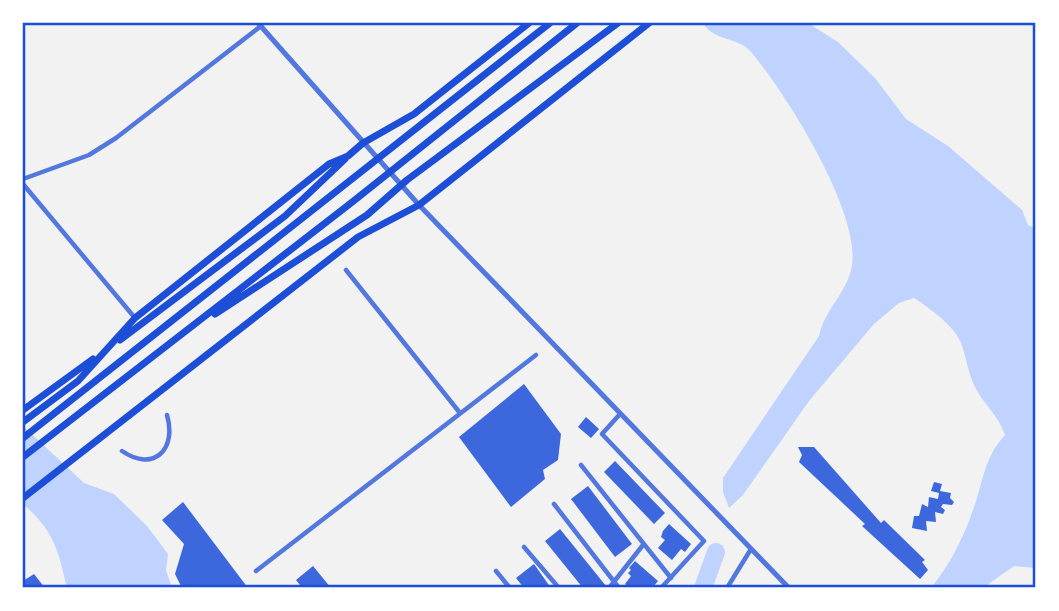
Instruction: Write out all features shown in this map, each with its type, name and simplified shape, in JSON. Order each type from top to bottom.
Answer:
[{"type":"highway","points":[[23,410],[285,216],[363,143],[414,114],[529,23]]},
{"type":"highway","points":[[23,438],[550,23]]},
{"type":"highway","points":[[23,457],[577,23]]},
{"type":"highway","points":[[187,330],[367,215],[407,180],[618,23]]},
{"type":"highway","points":[[23,498],[358,237],[419,205],[646,26]]},
{"type":"highway","points":[[23,422],[78,381],[135,318],[329,164],[348,156]]},
{"type":"street","points":[[135,318],[23,181],[89,155],[116,138],[259,24],[419,205],[789,588]]},
{"type":"street","points":[[346,270],[460,413]]},
{"type":"street","points":[[256,572],[536,355]]},
{"type":"street","points":[[620,414],[602,434],[704,541],[661,588]]},
{"type":"street","points":[[122,451],[135,460],[150,460],[169,446],[171,429],[167,415]]},
{"type":"street","points":[[581,465],[671,578]]},
{"type":"street","points":[[554,504],[619,588]]},
{"type":"street","points":[[609,588],[643,545]]},
{"type":"street","points":[[524,547],[559,588]]},
{"type":"street","points":[[727,588],[751,549]]},
{"type":"street","points":[[496,571],[510,588]]},
{"type":"water","points":[[703,23],[808,23],[838,42],[875,78],[906,119],[948,146],[1022,210],[1028,225],[1036,229],[1036,568],[1014,566],[983,588],[931,588],[960,541],[988,461],[1005,435],[974,385],[958,336],[914,298],[899,303],[874,324],[809,401],[743,495],[729,508],[723,492],[723,478],[819,336],[825,319],[848,279],[852,247],[846,220],[819,156],[783,96],[746,47],[713,33]]},
{"type":"water","points":[[23,426],[84,483],[114,494],[147,526],[168,554],[166,570],[172,588],[67,588],[61,562],[48,532],[23,504]]},
{"type":"building","points":[[524,384],[561,434],[558,460],[543,470],[545,479],[511,507],[459,437]]},
{"type":"building","points":[[586,417],[599,429],[591,438],[578,427]]},
{"type":"building","points":[[798,447],[814,447],[881,523],[884,520],[925,560],[922,562],[928,570],[920,579],[862,526],[865,524],[799,462],[802,455]]},
{"type":"building","points":[[615,461],[665,513],[654,524],[604,472]]},
{"type":"building","points":[[934,482],[942,484],[940,491],[951,493],[950,498],[954,502],[952,505],[943,504],[943,514],[935,512],[936,522],[926,521],[927,531],[912,528],[914,516],[919,516],[922,504],[928,507],[929,497],[938,499],[939,493],[931,491]]},
{"type":"building","points":[[588,486],[632,544],[615,557],[571,499]]},
{"type":"building","points":[[183,502],[248,588],[182,588],[175,574],[184,544],[162,520]]},
{"type":"building","points":[[669,524],[691,544],[685,552],[681,549],[672,560],[658,548],[665,540],[661,537]]},
{"type":"building","points":[[560,529],[606,586],[583,588],[545,541]]},
{"type":"building","points":[[635,561],[658,581],[652,588],[629,588],[625,584],[631,576],[628,573],[631,570],[629,568]]},
{"type":"building","points":[[534,564],[551,588],[524,588],[516,578]]},
{"type":"building","points":[[313,566],[331,588],[295,588],[300,585],[296,580]]},
{"type":"building","points":[[34,574],[45,588],[23,588],[23,581]]},
{"type":"waterway","points":[[703,588],[716,552]]}]
